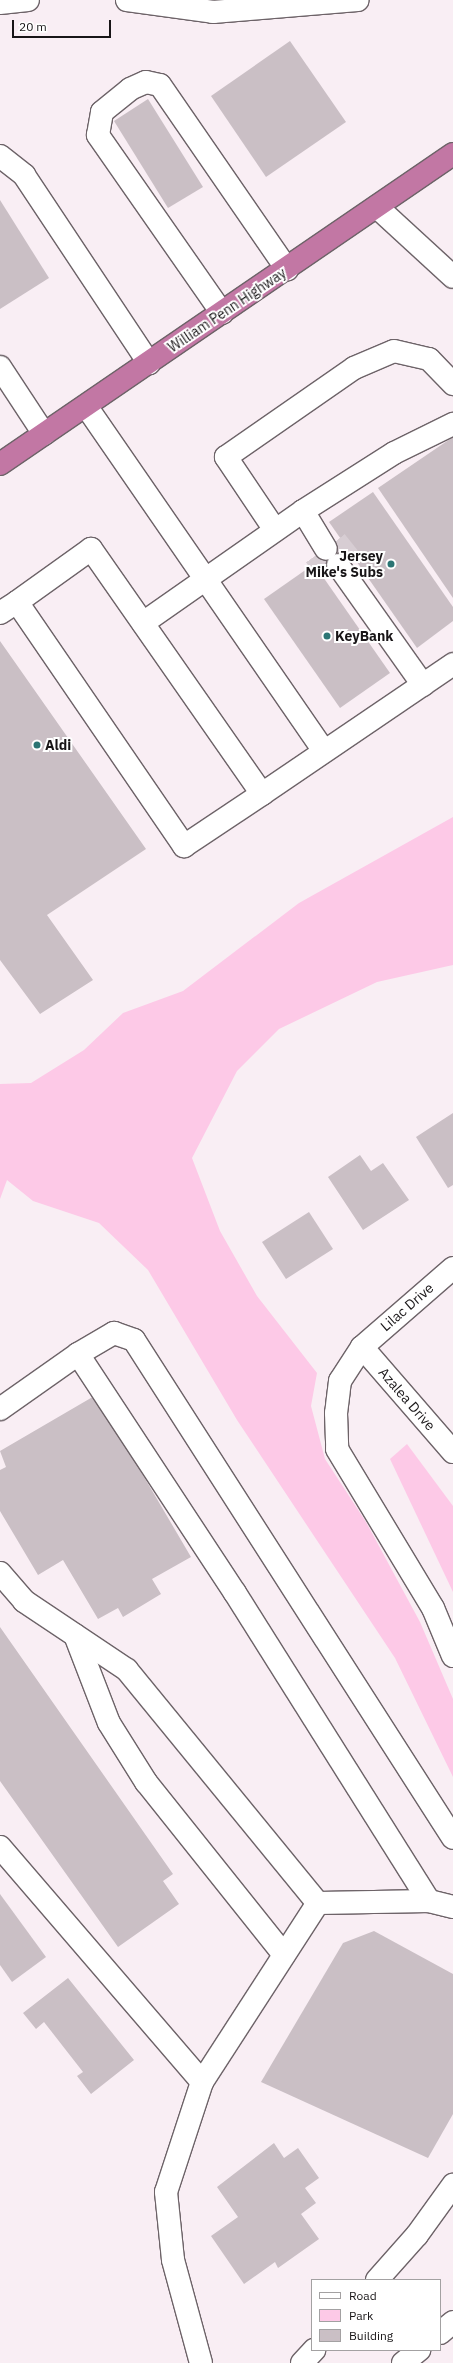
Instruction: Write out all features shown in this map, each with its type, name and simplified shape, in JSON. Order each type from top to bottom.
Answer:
[{"type":"highway","name":"William Penn Highway","points":[[0,464],[222,314],[453,154]]},
{"type":"street","points":[[0,3],[28,0]]},
{"type":"street","points":[[133,1],[212,12],[358,0]]},
{"type":"street","points":[[222,314],[98,135],[102,112],[130,89],[146,82],[160,85],[286,269]]},
{"type":"street","points":[[0,156],[24,175],[149,363]]},
{"type":"street","points":[[377,207],[450,270]]},
{"type":"street","points":[[275,530],[226,457],[354,368],[394,352],[429,359],[453,384]]},
{"type":"street","points":[[0,367],[44,434]]},
{"type":"street","points":[[86,406],[324,751]]},
{"type":"street","points":[[143,623],[275,530],[308,519],[394,453],[453,424]]},
{"type":"street","points":[[308,519],[332,557],[361,594],[423,685]]},
{"type":"street","points":[[262,794],[91,549],[9,608],[184,846],[262,794],[453,664]]},
{"type":"street","name":"Lilac Drive","points":[[453,1268],[362,1346],[340,1381],[337,1449],[433,1608],[453,1656]]},
{"type":"street","points":[[0,1409],[78,1354],[114,1334],[134,1340],[453,1838]]},
{"type":"street","name":"Azalea Drive","points":[[362,1346],[453,1452]]},
{"type":"street","points":[[78,1354],[235,1593],[429,1901]]},
{"type":"street","points":[[0,1573],[24,1601],[127,1670],[318,1904]]},
{"type":"street","points":[[74,1635],[109,1723],[146,1782],[284,1955]]},
{"type":"street","points":[[0,1847],[202,2082]]},
{"type":"street","points":[[318,1904],[429,1901],[453,1907]]},
{"type":"street","points":[[201,2363],[173,2260],[166,2192],[202,2082],[318,1904]]},
{"type":"street","points":[[378,2279],[417,2235],[453,2185]]},
{"type":"street","points":[[441,2332],[453,2322]]},
{"type":"street","points":[[302,2363],[313,2351]]},
{"type":"street","points":[[403,2363],[418,2351]]},
{"type":"green space","points":[[453,817],[453,965],[377,982],[279,1029],[237,1071],[192,1158],[220,1231],[257,1296],[317,1373],[311,1406],[325,1459],[366,1522],[420,1622],[453,1699],[453,1777],[395,1658],[237,1420],[148,1270],[99,1223],[33,1201],[7,1180],[0,1199],[0,1084],[31,1083],[84,1050],[123,1013],[183,991],[299,903]]},
{"type":"green space","points":[[407,1444],[453,1506],[453,1592],[390,1459]]},
{"type":"building","points":[[290,41],[346,122],[266,177],[211,96]]},
{"type":"building","points":[[148,99],[203,187],[168,208],[114,121]]},
{"type":"building","points":[[0,200],[49,278],[0,309]]},
{"type":"building","points":[[453,437],[453,598],[378,488]]},
{"type":"building","name":"Jersey Mike's Subs","points":[[373,492],[453,607],[453,621],[417,648],[329,522]]},
{"type":"building","name":"KeyBank","points":[[314,564],[390,673],[340,708],[264,599]]},
{"type":"building","name":"Aldi","points":[[0,641],[146,849],[47,915],[93,980],[40,1014],[0,960]]},
{"type":"building","points":[[453,1113],[453,1185],[448,1188],[416,1137]]},
{"type":"building","points":[[360,1155],[371,1171],[383,1163],[409,1200],[363,1230],[328,1177]]},
{"type":"building","points":[[309,1212],[333,1249],[286,1279],[262,1242]]},
{"type":"building","points":[[96,1395],[191,1557],[152,1579],[161,1594],[123,1617],[118,1608],[98,1619],[63,1560],[38,1575],[0,1511],[0,1470],[6,1467],[0,1451]]},
{"type":"building","points":[[0,1627],[173,1874],[163,1881],[179,1904],[118,1947],[0,1781]]},
{"type":"building","points":[[0,1894],[46,1957],[12,1982],[0,1965]]},
{"type":"building","points":[[374,1931],[453,1974],[453,2114],[428,2158],[261,2082],[343,1943]]},
{"type":"building","points":[[68,1978],[134,2060],[91,2094],[77,2076],[83,2072],[44,2022],[36,2029],[23,2013]]},
{"type":"building","points":[[274,2143],[284,2158],[298,2148],[319,2178],[305,2188],[316,2203],[301,2214],[319,2239],[278,2268],[275,2262],[244,2284],[211,2236],[238,2217],[217,2187]]},
{"type":"tunnel","points":[[336,541],[349,557]]},
{"type":"tunnel","points":[[315,556],[326,572]]},
{"type":"place","name":"Jersey Mike's Subs","points":[[391,564]]},
{"type":"place","name":"KeyBank","points":[[327,636]]},
{"type":"place","name":"Aldi","points":[[37,745]]}]
